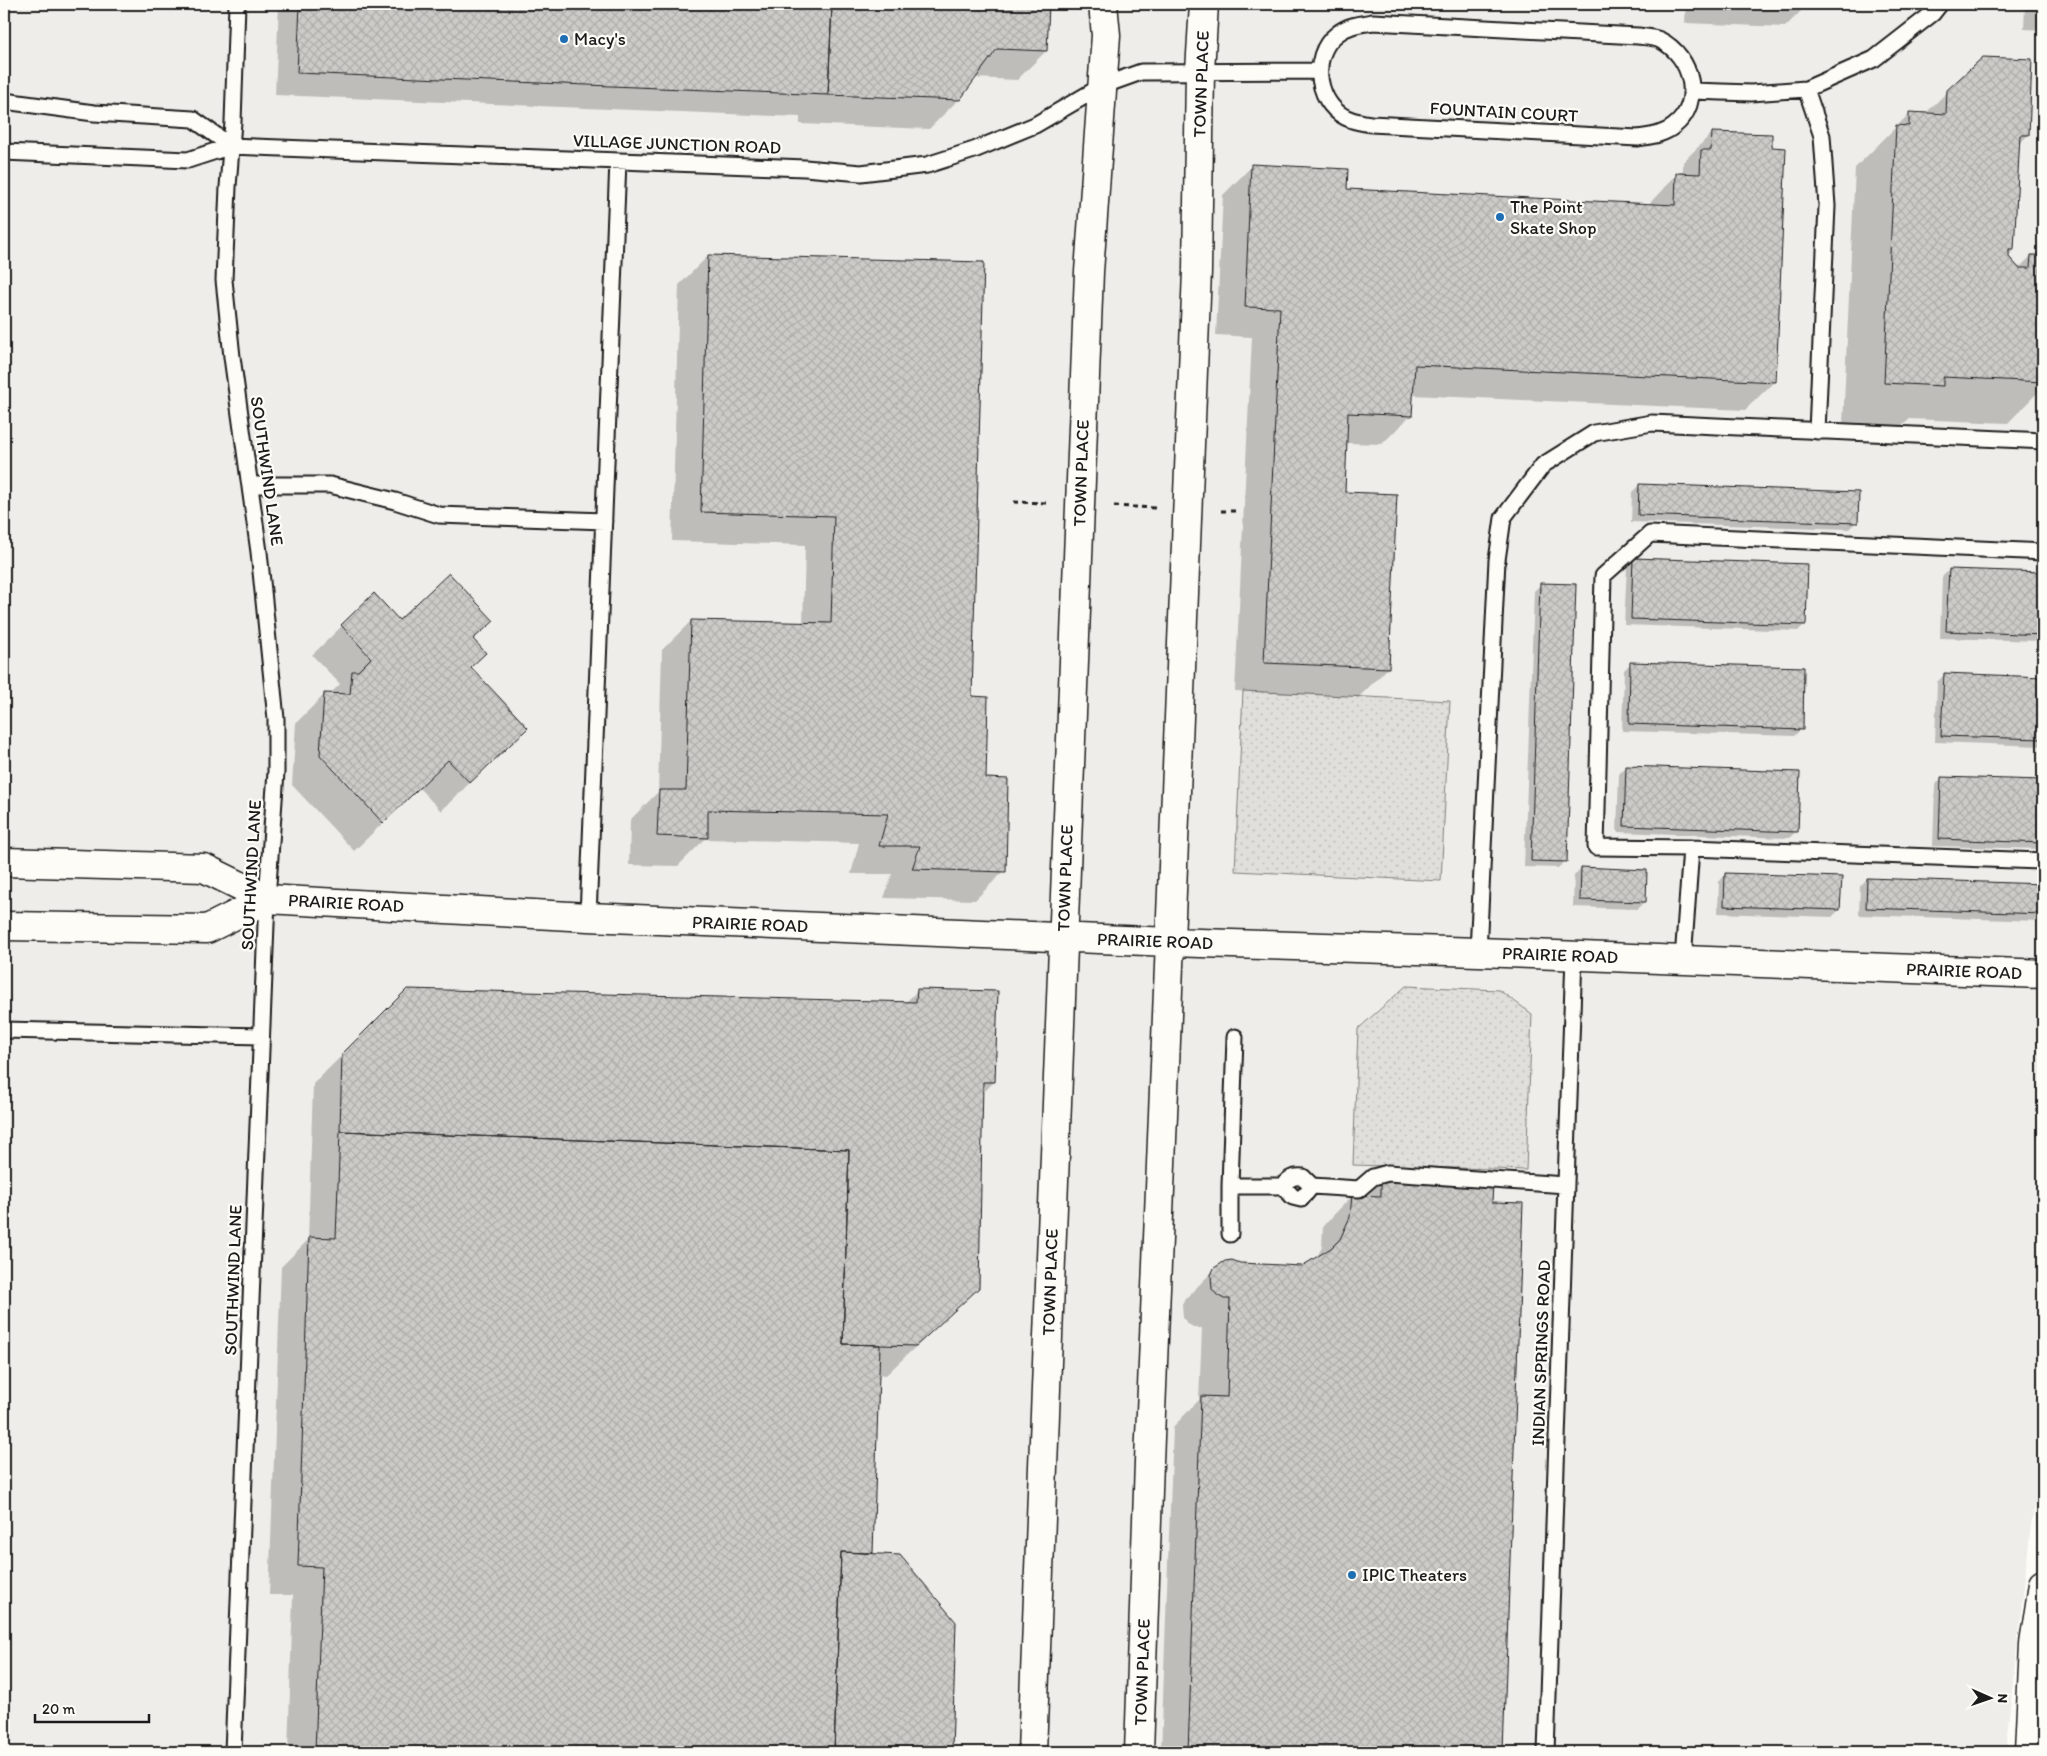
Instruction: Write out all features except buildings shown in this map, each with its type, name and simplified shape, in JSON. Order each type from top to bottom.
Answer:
[{"type":"street","name":"TOWN PLACE","points":[[1032,1752],[1089,272],[1106,36],[1103,4]]},
{"type":"street","name":"TOWN PLACE","points":[[1139,1752],[1197,271],[1200,71],[1204,4]]},
{"type":"street","name":"PRAIRIE ROAD","points":[[4,862],[204,868],[267,898],[588,917],[1170,942],[2043,974]]},
{"type":"street","name":"PRAIRIE ROAD","points":[[4,926],[207,929],[267,898]]},
{"type":"street","points":[[2029,1752],[2034,1644],[2043,1584]]},
{"type":"lane","name":"SOUTHWIND LANE","points":[[233,1752],[267,898],[276,772],[276,719],[260,552],[232,358],[224,280],[228,187],[232,146],[237,4]]},
{"type":"lane","points":[[1200,71],[1319,71],[1324,51],[1336,34],[1353,24],[1373,22],[1638,36],[1659,39],[1677,51],[1688,70],[1692,91],[1751,93],[1806,89],[1874,59],[1933,13],[1940,4]]},
{"type":"lane","name":"VILLAGE JUNCTION ROAD","points":[[232,146],[805,168],[862,173],[926,165],[974,150],[1035,125],[1102,86],[1141,72],[1200,71]]},
{"type":"lane","name":"FOUNTAIN COURT","points":[[1319,71],[1322,91],[1334,108],[1351,120],[1372,124],[1638,138],[1657,136],[1675,126],[1686,110],[1692,91]]},
{"type":"lane","points":[[1806,89],[1822,136],[1827,206],[1817,431]]},
{"type":"lane","points":[[4,101],[94,113],[193,119],[232,146]]},
{"type":"lane","points":[[4,152],[188,160],[232,146]]},
{"type":"lane","points":[[588,917],[618,161]]},
{"type":"lane","points":[[1478,952],[1496,560],[1503,518],[1543,465],[1594,432],[1652,423],[2043,441]]},
{"type":"lane","points":[[250,485],[330,485],[395,501],[439,515],[604,521]]},
{"type":"lane","points":[[2043,552],[1650,534],[1603,576],[1596,847],[1691,848],[2043,860]]},
{"type":"lane","points":[[1683,960],[1691,848]]},
{"type":"lane","name":"INDIAN SPRINGS ROAD","points":[[1546,1752],[1574,956]]},
{"type":"lane","points":[[4,1030],[261,1036]]},
{"type":"lane","points":[[1230,1234],[1234,1037]]},
{"type":"lane","points":[[1230,1186],[1283,1186],[1294,1176],[1303,1177],[1312,1186],[1359,1189],[1373,1177],[1388,1173],[1566,1185]]},
{"type":"path","points":[[1014,502],[1236,511]]},
{"type":"shaded area","points":[[4,4],[2043,4],[2043,1467],[2031,1525],[2007,1735],[2008,1752],[4,1752]]},
{"type":"shaded area","points":[[1243,691],[1450,701],[1441,881],[1235,871]]},
{"type":"shaded area","points":[[1406,986],[1499,990],[1532,1014],[1526,1170],[1353,1165],[1358,1029]]},
{"type":"place","name":"Macy's","points":[[564,39]]},
{"type":"place","name":"The Point Skate Shop","points":[[1500,217]]},
{"type":"place","name":"IPIC Theaters","points":[[1352,1575]]}]
